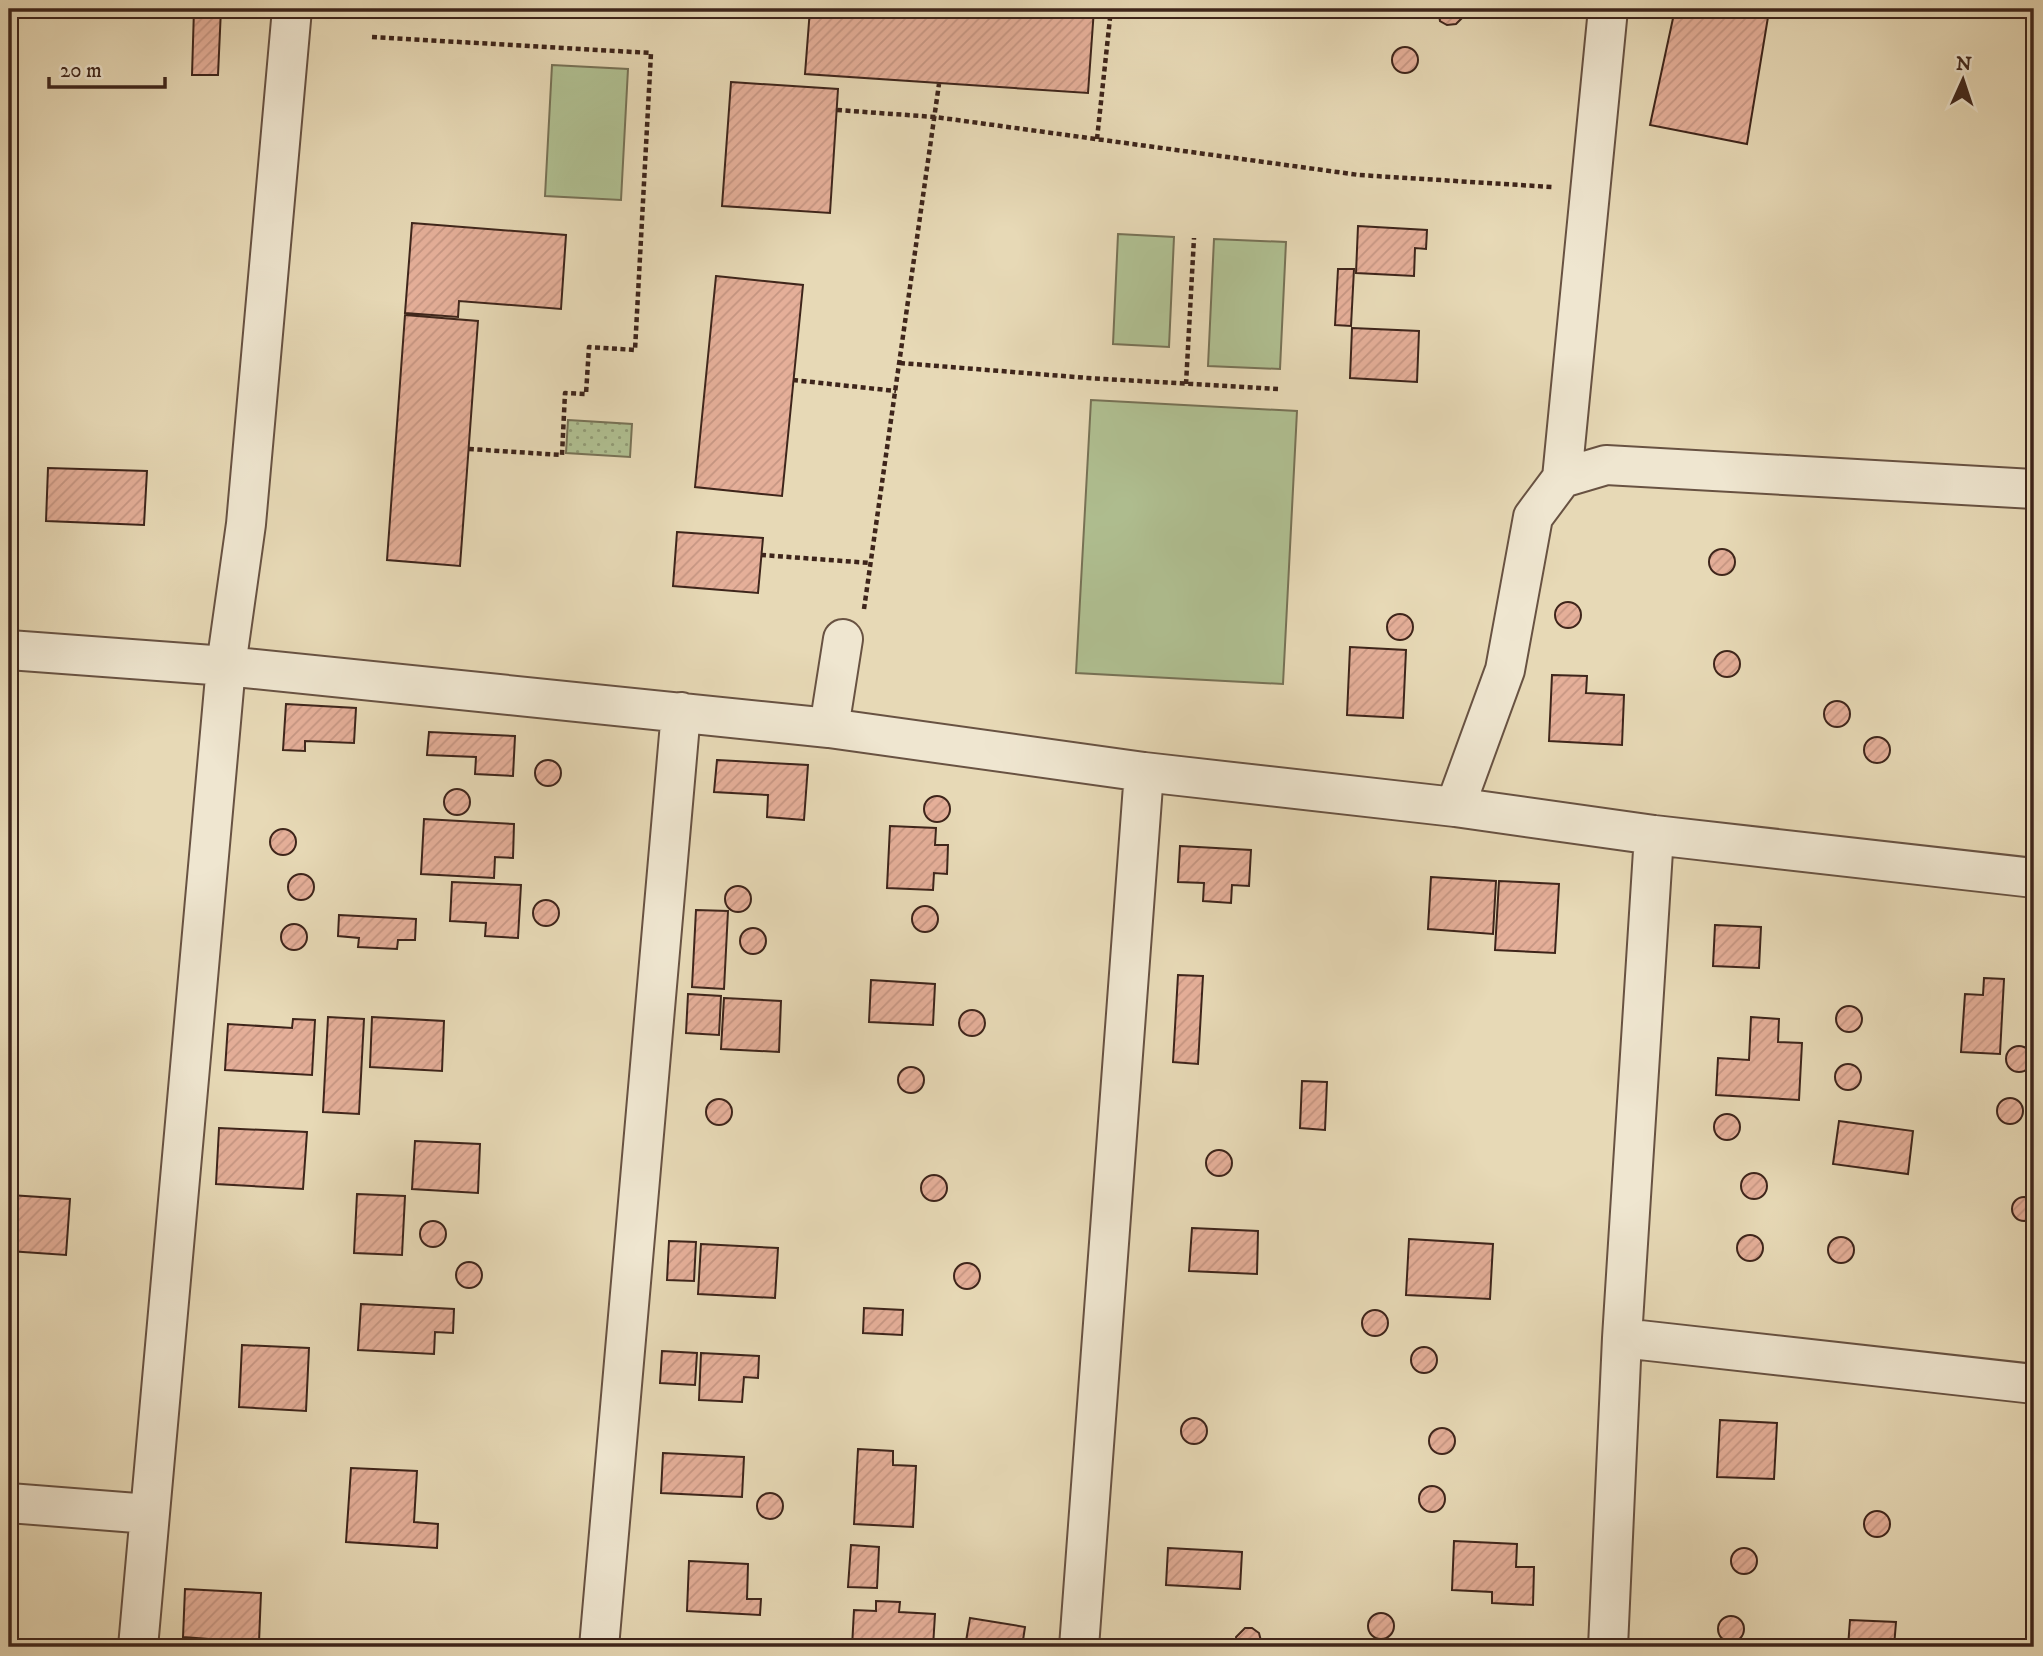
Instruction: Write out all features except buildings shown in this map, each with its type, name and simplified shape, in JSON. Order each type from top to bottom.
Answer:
[{"type":"street","points":[[138,1647],[226,666],[246,524],[292,9]]},
{"type":"street","points":[[1455,807],[1505,670],[1533,516],[1562,478],[1608,9]]},
{"type":"street","points":[[1562,478],[1606,465],[2027,482]]},
{"type":"street","points":[[829,728],[844,639]]},
{"type":"street","points":[[9,650],[226,666],[829,728],[1144,772],[1455,807],[1654,835],[2034,878]]},
{"type":"street","points":[[599,1647],[681,712]]},
{"type":"street","points":[[1079,1647],[1144,772]]},
{"type":"street","points":[[1608,1647],[1622,1338],[1654,835]]},
{"type":"street","points":[[1622,1338],[2034,1384]]},
{"type":"street","points":[[9,1503],[149,1514]]},
{"type":"path","points":[[1097,139],[1111,9]]},
{"type":"path","points":[[372,37],[651,53],[635,350],[589,347],[586,394],[565,393],[562,455],[469,449]]},
{"type":"path","points":[[844,639],[846,627],[862,629],[939,84]]},
{"type":"path","points":[[837,110],[935,117],[1359,175],[1591,189]]},
{"type":"path","points":[[1186,384],[1194,238]]},
{"type":"path","points":[[900,363],[1278,389]]},
{"type":"path","points":[[793,380],[895,391]]},
{"type":"path","points":[[761,555],[871,563]]},
{"type":"green space","points":[[552,65],[628,69],[621,200],[545,196]]},
{"type":"green space","points":[[1118,234],[1174,237],[1169,347],[1113,344]]},
{"type":"green space","points":[[1214,239],[1286,242],[1280,369],[1208,366]]},
{"type":"green space","points":[[1091,400],[1297,411],[1283,684],[1076,673]]},
{"type":"green space","points":[[568,420],[632,424],[630,457],[566,453]]}]
